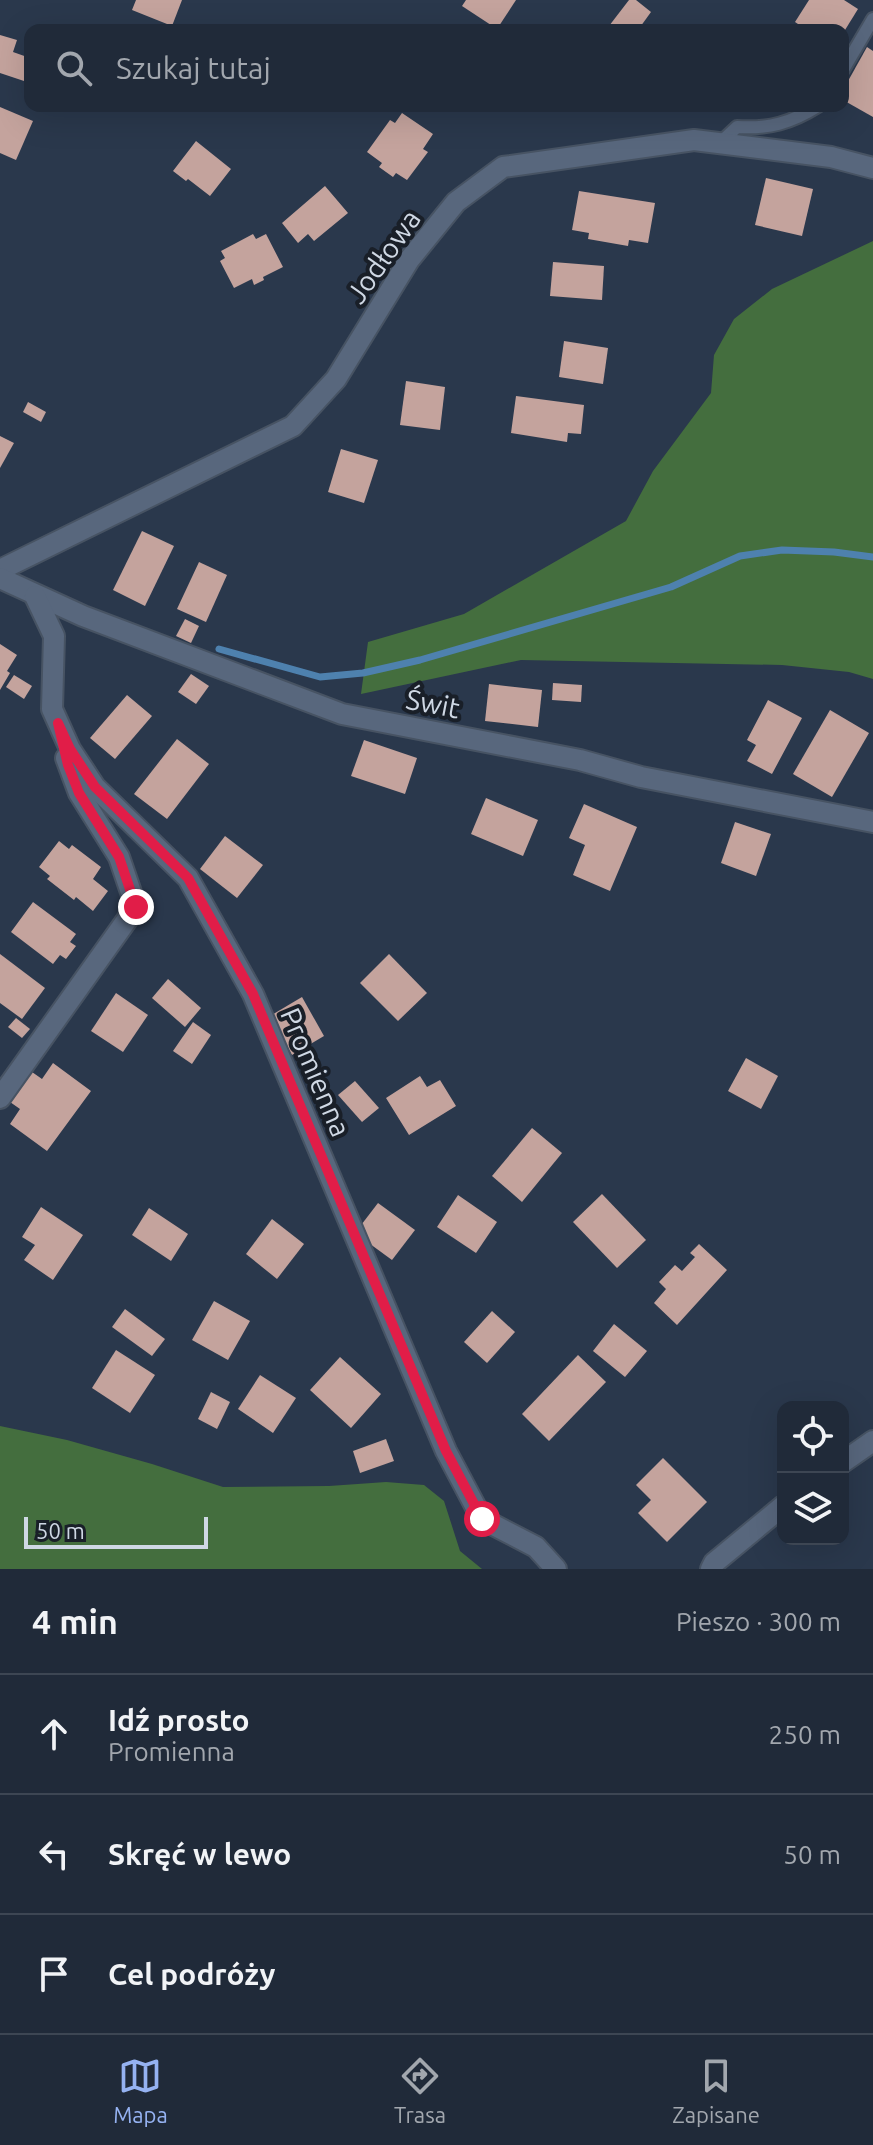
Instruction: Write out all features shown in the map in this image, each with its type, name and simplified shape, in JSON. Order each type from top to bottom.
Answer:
[{"type":"street","name":"Jodłowa","points":[[0,570],[293,426],[336,379],[409,260],[456,202],[503,167],[694,140],[831,157],[873,168]]},
{"type":"street","name":"Świt","points":[[0,578],[83,616],[342,714],[873,822]]},
{"type":"street","name":"Promienna","points":[[35,596],[54,636],[52,709],[70,749],[95,787],[188,878],[253,994],[446,1451],[482,1519],[536,1547],[556,1569]]},
{"type":"street","points":[[0,1098],[136,907],[119,857],[79,793],[68,765],[58,723]]},
{"type":"street","points":[[849,1458],[873,1441]]},
{"type":"street","points":[[711,1569],[714,1563],[777,1511]]},
{"type":"lane","points":[[849,60],[873,19]]},
{"type":"lane","points":[[720,143],[737,127],[761,128],[798,119],[809,112]]},
{"type":"green space","points":[[873,241],[873,679],[849,672],[782,665],[521,660],[361,694],[368,642],[464,614],[626,521],[653,471],[711,393],[714,355],[734,319],[772,289]]},
{"type":"green space","points":[[0,1426],[67,1440],[223,1487],[386,1482],[424,1485],[444,1501],[460,1551],[482,1569],[0,1569]]},
{"type":"building","points":[[136,0],[182,0],[173,24],[132,10]]},
{"type":"building","points":[[466,0],[516,0],[500,24],[489,24],[462,6]]},
{"type":"building","points":[[629,0],[636,0],[651,12],[642,24],[611,24]]},
{"type":"building","points":[[809,0],[844,0],[858,9],[849,24],[795,22]]},
{"type":"building","points":[[0,35],[17,40],[13,52],[24,56],[24,81],[0,73]]},
{"type":"building","points":[[867,47],[873,51],[873,117],[849,103],[849,79]]},
{"type":"building","points":[[0,107],[33,121],[16,160],[0,153]]},
{"type":"building","points":[[402,113],[433,134],[423,149],[428,152],[407,180],[396,173],[393,177],[379,167],[382,163],[367,152],[390,120],[395,123]]},
{"type":"building","points":[[196,141],[231,169],[210,196],[173,171]]},
{"type":"building","points":[[766,178],[813,189],[802,236],[755,225]]},
{"type":"building","points":[[325,186],[348,213],[314,241],[308,234],[298,243],[282,223]]},
{"type":"building","points":[[579,191],[655,203],[648,243],[629,240],[628,246],[588,239],[589,233],[572,230]]},
{"type":"building","points":[[253,234],[256,239],[266,234],[283,267],[254,285],[252,279],[234,288],[220,261],[225,258],[221,251]]},
{"type":"building","points":[[553,262],[604,266],[602,300],[550,296]]},
{"type":"building","points":[[564,341],[608,348],[603,384],[559,377]]},
{"type":"building","points":[[406,381],[445,387],[440,430],[400,425]]},
{"type":"building","points":[[516,396],[584,405],[581,434],[568,433],[567,442],[511,433]]},
{"type":"building","points":[[28,402],[46,412],[41,422],[23,412]]},
{"type":"building","points":[[0,436],[14,443],[0,468]]},
{"type":"building","points":[[341,449],[378,460],[364,503],[328,492]]},
{"type":"building","points":[[142,531],[174,546],[145,606],[113,590]]},
{"type":"building","points":[[199,562],[227,575],[206,622],[177,609]]},
{"type":"building","points":[[185,619],[199,626],[191,643],[176,636]]},
{"type":"building","points":[[0,644],[17,655],[0,690]]},
{"type":"building","points":[[191,674],[209,686],[196,704],[178,692]]},
{"type":"building","points":[[14,675],[32,686],[24,699],[6,687]]},
{"type":"building","points":[[553,683],[582,685],[581,702],[552,700]]},
{"type":"building","points":[[489,684],[542,690],[538,727],[485,721]]},
{"type":"building","points":[[127,695],[152,716],[115,759],[90,738]]},
{"type":"building","points":[[768,700],[802,718],[772,774],[747,761],[756,745],[747,740]]},
{"type":"building","points":[[830,710],[869,733],[832,797],[793,774]]},
{"type":"building","points":[[177,739],[209,764],[167,819],[134,794]]},
{"type":"building","points":[[364,740],[417,758],[405,794],[351,776]]},
{"type":"building","points":[[486,798],[538,820],[523,856],[471,834]]},
{"type":"building","points":[[584,804],[637,827],[610,891],[573,875],[585,845],[569,838]]},
{"type":"building","points":[[735,822],[771,834],[756,876],[721,863]]},
{"type":"building","points":[[225,836],[263,865],[237,898],[200,869]]},
{"type":"building","points":[[59,841],[69,849],[72,845],[101,867],[93,879],[108,891],[93,911],[47,879],[50,876],[39,867]]},
{"type":"building","points":[[33,902],[76,934],[70,942],[76,946],[66,959],[60,955],[53,964],[11,932]]},
{"type":"building","points":[[0,954],[45,988],[22,1019],[0,1003]]},
{"type":"building","points":[[389,954],[427,993],[398,1021],[360,983]]},
{"type":"building","points":[[168,979],[201,1008],[185,1027],[152,998]]},
{"type":"building","points":[[116,993],[148,1015],[123,1052],[91,1031]]},
{"type":"building","points":[[302,997],[324,1036],[292,1055],[270,1016]]},
{"type":"building","points":[[16,1018],[30,1029],[22,1038],[8,1027]]},
{"type":"building","points":[[193,1022],[211,1035],[192,1064],[173,1051]]},
{"type":"building","points":[[746,1058],[778,1076],[761,1109],[728,1091]]},
{"type":"building","points":[[53,1063],[91,1091],[47,1151],[10,1124],[20,1109],[10,1102],[32,1072],[42,1079]]},
{"type":"building","points":[[420,1076],[427,1087],[440,1080],[456,1106],[409,1135],[386,1098]]},
{"type":"building","points":[[355,1081],[379,1108],[362,1122],[338,1095]]},
{"type":"building","points":[[532,1128],[562,1153],[522,1202],[492,1176]]},
{"type":"building","points":[[602,1194],[646,1240],[617,1268],[573,1222]]},
{"type":"building","points":[[458,1195],[497,1222],[476,1253],[437,1227]]},
{"type":"building","points":[[378,1203],[415,1230],[392,1260],[355,1233]]},
{"type":"building","points":[[41,1207],[83,1235],[53,1280],[24,1260],[35,1245],[22,1237]]},
{"type":"building","points":[[149,1208],[188,1234],[171,1261],[132,1235]]},
{"type":"building","points":[[272,1219],[304,1244],[277,1279],[246,1254]]},
{"type":"building","points":[[699,1244],[727,1270],[677,1325],[654,1303],[666,1289],[659,1282],[675,1265],[682,1271],[695,1257],[690,1253]]},
{"type":"building","points":[[214,1301],[250,1321],[228,1360],[192,1340]]},
{"type":"building","points":[[125,1309],[165,1339],[152,1356],[112,1327]]},
{"type":"building","points":[[492,1311],[515,1332],[487,1363],[464,1342]]},
{"type":"building","points":[[614,1324],[647,1351],[625,1377],[593,1351]]},
{"type":"building","points":[[116,1350],[155,1375],[130,1413],[92,1388]]},
{"type":"building","points":[[578,1355],[606,1382],[549,1441],[522,1414]]},
{"type":"building","points":[[340,1357],[381,1394],[351,1428],[310,1390]]},
{"type":"building","points":[[260,1375],[296,1398],[273,1433],[238,1409]]},
{"type":"building","points":[[211,1392],[230,1402],[217,1429],[198,1419]]},
{"type":"building","points":[[386,1439],[394,1461],[360,1473],[353,1451]]},
{"type":"building","points":[[663,1458],[707,1502],[667,1542],[638,1513],[651,1500],[636,1485]]},
{"type":"waterway","points":[[219,649],[320,677],[363,673],[420,660],[671,587],[740,556],[782,550],[873,557]]},
{"type":"route","points":[[136,907],[119,857],[79,793],[68,765],[58,723],[70,749],[95,787],[188,878],[253,994],[446,1451],[482,1519]]}]
